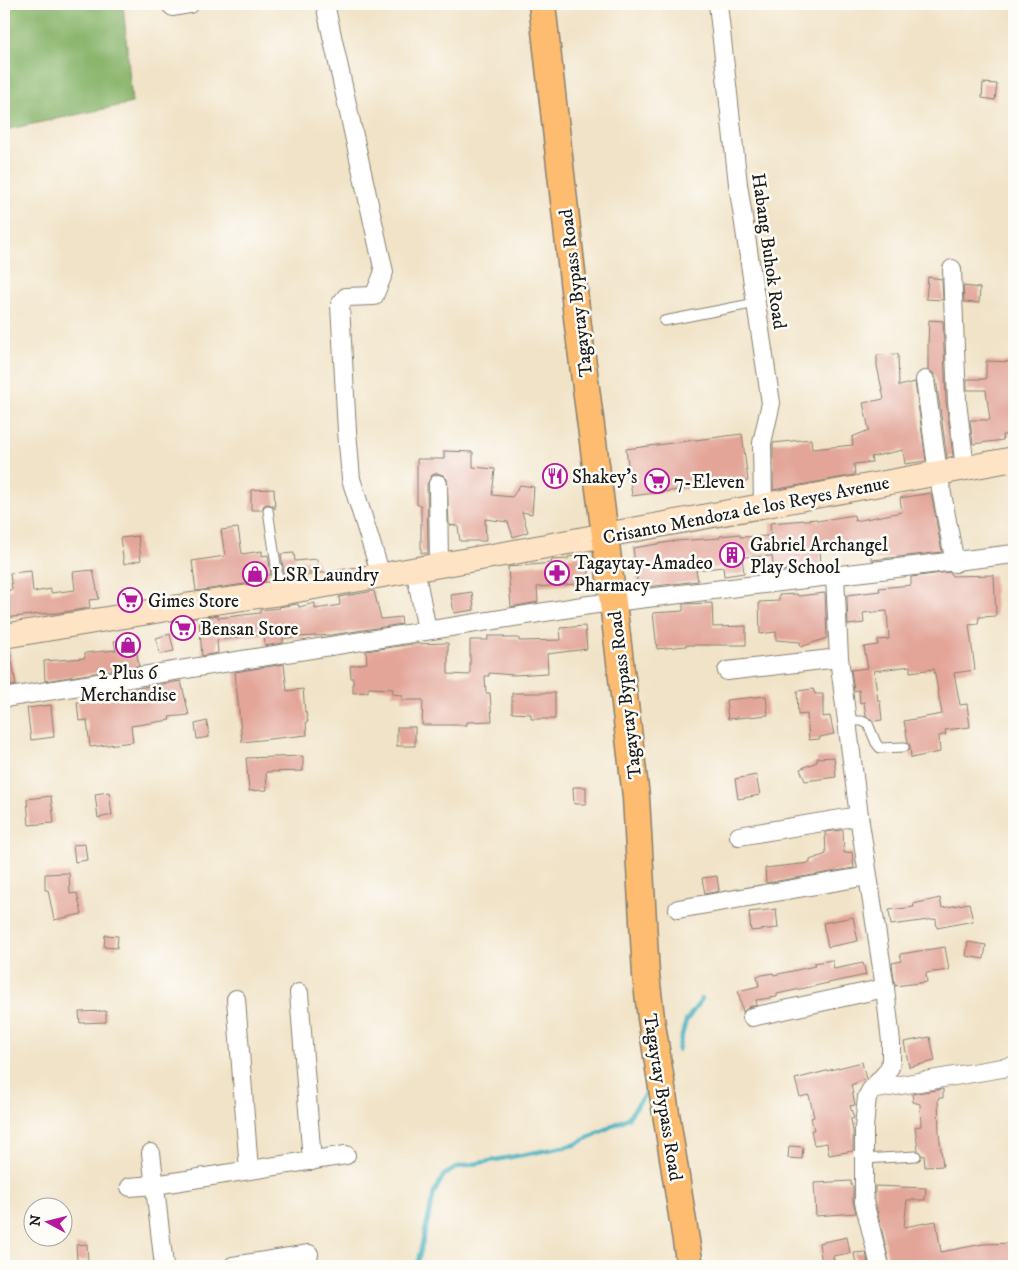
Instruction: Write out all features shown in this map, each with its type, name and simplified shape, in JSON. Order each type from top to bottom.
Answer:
[{"type":"main road","name":"Tagaytay Bypass Road","points":[[542,4],[578,326],[636,797],[646,975],[690,1266]]},
{"type":"main road","name":"Crisanto Mendoza de los Reyes Avenue","points":[[4,636],[185,606],[280,593],[1014,459]]},
{"type":"street","points":[[170,4],[173,7],[190,4]]},
{"type":"street","points":[[325,4],[384,272],[374,296],[346,296],[340,304],[346,431],[351,479],[381,575]]},
{"type":"street","name":"Habang Buhok Road","points":[[718,4],[738,184],[771,403],[762,443],[763,504]]},
{"type":"street","points":[[952,269],[957,402],[965,468]]},
{"type":"street","points":[[925,380],[938,473],[955,562]]},
{"type":"street","points":[[438,484],[439,565]]},
{"type":"street","points":[[4,698],[613,602],[1014,554]]},
{"type":"street","points":[[415,569],[427,630]]},
{"type":"street","points":[[835,576],[838,658],[858,816],[885,988],[891,1058],[887,1072],[871,1090],[865,1105],[864,1202],[880,1266]]},
{"type":"street","points":[[727,671],[838,658]]},
{"type":"street","points":[[739,836],[858,816]]},
{"type":"street","points":[[678,909],[868,876]]},
{"type":"street","points":[[752,1017],[885,988]]},
{"type":"street","points":[[299,993],[312,1161]]},
{"type":"street","points":[[236,999],[249,1170]]},
{"type":"street","points":[[871,1090],[1014,1066]]},
{"type":"street","points":[[151,1152],[164,1266]]},
{"type":"street","points":[[130,1187],[346,1155]]},
{"type":"street","points":[[233,1266],[309,1254]]},
{"type":"lane","points":[[664,321],[756,303]]},
{"type":"lane","points":[[268,510],[280,593]]},
{"type":"lane","points":[[846,721],[862,721],[868,724],[880,748],[904,747]]},
{"type":"lane","points":[[863,1159],[916,1156]]},
{"type":"green space","points":[[4,4],[123,4],[132,103],[4,130]]},
{"type":"building","points":[[983,83],[997,84],[995,100],[982,98]]},
{"type":"building","points":[[928,277],[942,279],[943,300],[926,299]]},
{"type":"building","points":[[963,286],[980,288],[979,303],[964,302]]},
{"type":"building","points":[[929,320],[943,321],[946,402],[953,456],[947,458],[936,379],[933,373],[928,370]]},
{"type":"building","points":[[898,354],[899,386],[915,382],[926,461],[905,464],[903,450],[871,457],[872,462],[854,464],[855,475],[773,490],[773,443],[811,439],[812,449],[853,445],[852,437],[869,430],[863,403],[884,399],[877,366],[877,355]]},
{"type":"building","points":[[986,361],[1014,362],[1014,434],[1002,435],[1003,440],[973,444],[970,420],[990,420],[986,390],[967,390],[967,379],[986,379]]},
{"type":"building","points":[[742,434],[748,481],[632,496],[626,449]]},
{"type":"building","points":[[444,451],[473,452],[473,467],[495,469],[492,495],[512,497],[520,485],[534,487],[532,514],[522,512],[528,532],[513,537],[508,522],[485,519],[486,541],[460,541],[458,526],[449,525],[447,479],[437,473],[432,475],[427,484],[428,553],[421,553],[421,505],[417,505],[417,459],[444,459]]},
{"type":"building","points":[[274,489],[275,509],[268,504],[264,505],[262,510],[251,510],[251,490]]},
{"type":"building","points":[[931,493],[942,552],[872,560],[866,540],[820,548],[821,566],[774,572],[772,556],[742,557],[744,573],[724,576],[723,567],[696,570],[698,581],[638,588],[633,548],[740,534],[740,537],[771,536],[770,523],[817,519],[817,521],[854,515],[855,521],[902,512],[900,498]]},
{"type":"building","points":[[238,528],[242,554],[262,551],[262,556],[268,555],[271,575],[265,575],[266,581],[196,591],[192,561],[225,556],[221,530]]},
{"type":"building","points":[[138,536],[141,560],[124,564],[120,538]]},
{"type":"building","points":[[294,553],[295,561],[317,559],[318,572],[284,573],[281,554]]},
{"type":"building","points":[[587,555],[590,583],[537,587],[538,602],[511,607],[508,567],[552,563],[551,560]]},
{"type":"building","points":[[93,570],[99,599],[89,600],[90,608],[4,618],[4,590],[12,590],[10,573],[31,571],[33,592],[51,589],[51,593],[75,590],[73,572]]},
{"type":"building","points":[[950,572],[952,576],[994,575],[996,616],[979,617],[978,624],[969,625],[975,670],[954,673],[960,705],[967,704],[970,727],[945,730],[946,734],[939,736],[940,752],[911,758],[904,721],[942,714],[934,669],[910,672],[910,666],[874,671],[882,720],[874,721],[866,716],[864,702],[860,703],[859,690],[854,691],[851,670],[868,668],[864,647],[878,645],[878,640],[889,639],[887,611],[863,613],[864,623],[848,625],[847,595],[880,591],[879,588],[911,585],[911,577]]},
{"type":"building","points":[[374,591],[381,619],[401,617],[402,624],[331,635],[283,638],[283,643],[265,646],[264,634],[217,640],[218,653],[202,656],[199,618],[218,615],[218,618],[260,613],[260,610],[298,604],[299,607],[315,603],[315,609],[340,605],[339,597]]},
{"type":"building","points":[[472,592],[474,610],[454,613],[451,595]]},
{"type":"building","points":[[825,593],[827,638],[801,647],[800,642],[776,640],[776,632],[760,634],[759,602],[779,601],[779,595],[797,594],[798,596]]},
{"type":"building","points":[[712,603],[713,627],[746,626],[746,645],[685,645],[657,649],[653,613],[683,611],[683,604]]},
{"type":"building","points":[[585,626],[587,649],[547,654],[548,673],[513,675],[489,673],[489,676],[485,676],[486,693],[490,693],[492,721],[467,722],[467,725],[422,725],[423,700],[402,700],[402,695],[392,694],[393,689],[368,688],[368,692],[353,693],[353,678],[351,678],[350,666],[367,663],[366,651],[413,644],[448,643],[448,674],[470,675],[470,640],[488,640],[488,636],[504,636],[504,638],[519,638],[519,641],[561,640],[560,628]]},
{"type":"building","points":[[170,634],[174,651],[160,654],[156,638]]},
{"type":"building","points":[[134,638],[139,666],[45,681],[44,661],[85,658],[85,653],[116,650],[114,641]]},
{"type":"building","points":[[4,650],[10,650],[16,685],[4,687]]},
{"type":"building","points":[[284,664],[287,691],[303,689],[308,722],[306,722],[307,735],[242,742],[235,672]]},
{"type":"building","points":[[181,681],[189,715],[169,717],[170,720],[131,726],[133,742],[90,747],[87,720],[79,721],[77,702],[113,698],[113,692]]},
{"type":"building","points":[[813,689],[815,694],[823,694],[823,717],[830,716],[834,734],[820,737],[820,739],[809,740],[807,714],[798,715],[797,691]]},
{"type":"building","points":[[512,693],[555,693],[555,719],[531,719],[531,714],[512,713]]},
{"type":"building","points":[[766,696],[768,715],[728,719],[726,700]]},
{"type":"building","points":[[51,705],[54,737],[31,740],[27,708]]},
{"type":"building","points":[[207,721],[209,737],[197,739],[195,724]]},
{"type":"building","points":[[397,727],[415,727],[415,746],[397,746]]},
{"type":"building","points":[[303,756],[303,771],[266,772],[267,790],[249,791],[246,758]]},
{"type":"building","points":[[834,757],[836,777],[805,781],[800,769],[817,762],[817,758]]},
{"type":"building","points":[[756,775],[760,795],[738,799],[735,779]]},
{"type":"building","points":[[573,787],[586,787],[586,804],[574,804]]},
{"type":"building","points":[[109,792],[112,815],[98,818],[95,794]]},
{"type":"building","points":[[51,796],[54,823],[29,825],[27,799]]},
{"type":"building","points":[[843,830],[844,853],[852,852],[854,868],[766,883],[765,868],[810,863],[810,860],[826,854],[825,832]]},
{"type":"building","points":[[85,844],[87,860],[75,862],[73,845]]},
{"type":"building","points":[[69,873],[70,894],[77,893],[82,914],[54,920],[48,890],[45,890],[45,874]]},
{"type":"building","points":[[717,876],[719,891],[705,894],[702,878]]},
{"type":"building","points":[[940,898],[942,908],[969,903],[973,921],[937,928],[936,919],[891,925],[889,910],[914,907],[913,904]]},
{"type":"building","points":[[776,909],[778,928],[751,931],[749,912]]},
{"type":"building","points":[[853,917],[858,941],[828,947],[823,923]]},
{"type":"building","points":[[105,935],[118,936],[117,948],[104,947]]},
{"type":"building","points":[[968,942],[986,945],[984,959],[966,956]]},
{"type":"building","points":[[945,947],[949,970],[926,973],[927,982],[895,986],[892,963],[901,961],[900,954]]},
{"type":"building","points":[[832,960],[834,969],[863,963],[866,975],[777,994],[777,997],[756,1000],[757,1005],[749,1007],[743,1012],[738,991],[759,986],[757,976],[773,973],[774,975],[815,966],[814,963]]},
{"type":"building","points":[[106,1011],[106,1022],[80,1023],[79,1012]]},
{"type":"building","points":[[930,1037],[935,1061],[909,1067],[904,1042]]},
{"type":"building","points":[[862,1062],[866,1079],[851,1085],[855,1105],[850,1106],[854,1118],[851,1119],[853,1151],[829,1155],[827,1143],[814,1145],[811,1130],[814,1130],[811,1118],[814,1117],[809,1095],[800,1097],[795,1079]]},
{"type":"building","points":[[943,1089],[943,1098],[938,1098],[939,1133],[943,1166],[925,1167],[924,1155],[922,1156],[918,1150],[915,1127],[921,1126],[920,1104],[913,1102],[912,1094]]},
{"type":"building","points":[[789,1146],[803,1147],[802,1159],[788,1158]]},
{"type":"building","points":[[851,1181],[856,1213],[816,1216],[814,1183]]},
{"type":"building","points":[[875,1186],[926,1188],[925,1200],[907,1200],[904,1227],[936,1221],[941,1252],[983,1244],[1014,1243],[1014,1266],[994,1266],[994,1262],[969,1266],[890,1266],[875,1201]]},
{"type":"building","points":[[847,1237],[850,1253],[833,1256],[834,1262],[822,1264],[819,1243]]},
{"type":"building","points":[[87,1244],[88,1260],[77,1261],[76,1245]]},
{"type":"building","points":[[866,1252],[868,1263],[856,1264],[854,1253]]},
{"type":"waterway","points":[[678,1050],[686,1021],[702,999]]},
{"type":"waterway","points":[[417,1266],[434,1193],[444,1175],[458,1167],[574,1145],[628,1118],[646,1093]]},
{"type":"place","name":"Shakey's","points":[[555,476]]},
{"type":"place","name":"7-Eleven","points":[[657,481]]},
{"type":"place","name":"Gabriel Archangel Play School","points":[[732,555]]},
{"type":"place","name":"Tagaytay-Amadeo Pharmacy","points":[[557,573]]},
{"type":"place","name":"LSR Laundry","points":[[255,574]]},
{"type":"place","name":"Gimes Store","points":[[130,600]]},
{"type":"place","name":"Bensan Store","points":[[183,628]]},
{"type":"place","name":"2 Plus 6 Merchandise","points":[[128,645]]}]
